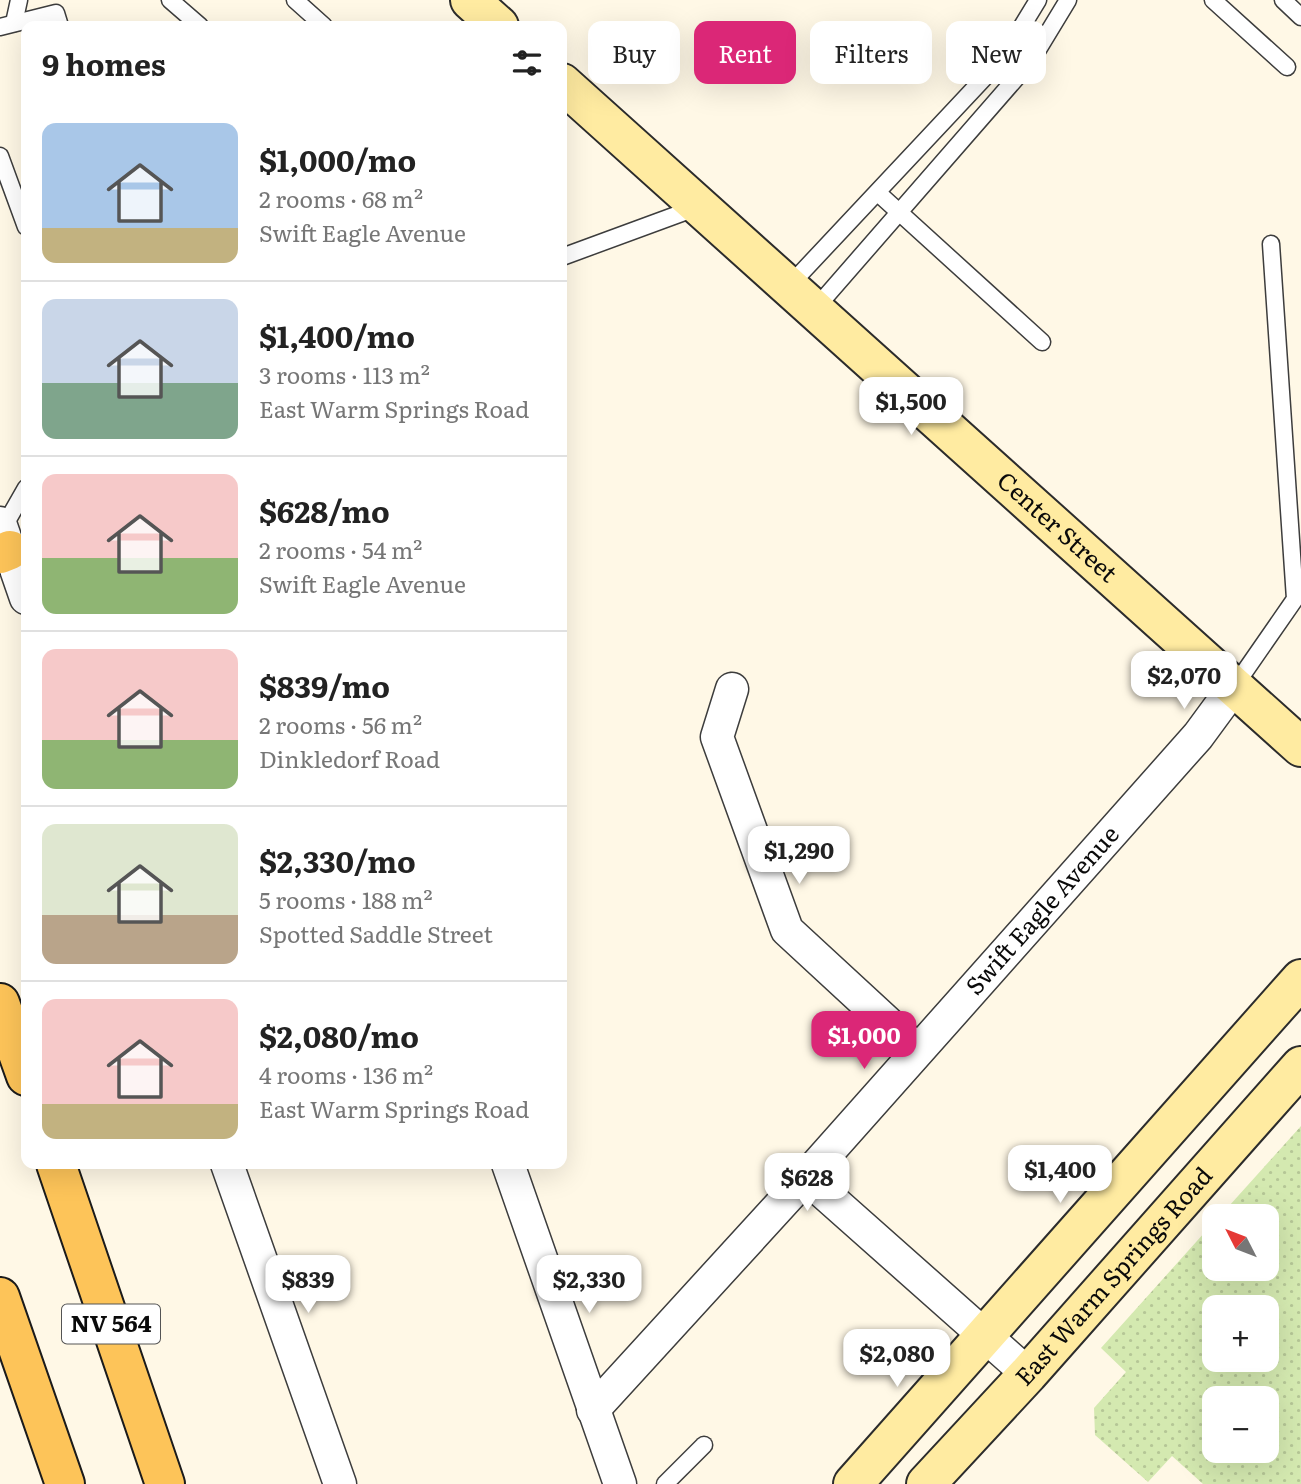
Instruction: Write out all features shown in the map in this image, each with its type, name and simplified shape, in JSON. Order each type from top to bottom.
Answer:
[{"type":"main road","points":[[0,1003],[16,1060]]},
{"type":"main road","name":"NV 564","points":[[58,1169],[165,1484]]},
{"type":"main road","points":[[0,1297],[65,1484]]},
{"type":"street","points":[[470,0],[493,21]]},
{"type":"street","name":"Center Street","points":[[567,88],[1301,747]]},
{"type":"street","points":[[8,540],[21,582]]},
{"type":"street","name":"Swift Eagle Avenue","points":[[593,1410],[806,1177],[1198,736],[1234,687]]},
{"type":"street","points":[[732,689],[717,737],[788,930],[917,1050]]},
{"type":"street","points":[[853,1484],[1301,979]]},
{"type":"street","name":"East Warm Springs Road","points":[[926,1484],[1301,1066]]},
{"type":"street","points":[[229,1169],[340,1484]]},
{"type":"street","points":[[510,1169],[620,1484]]},
{"type":"street","points":[[806,1177],[1027,1374]]},
{"type":"lane","points":[[7,25],[19,0]]},
{"type":"lane","points":[[170,0],[194,21]]},
{"type":"lane","points":[[295,0],[318,21]]},
{"type":"lane","points":[[801,299],[865,203],[878,193],[1010,46],[1038,0]]},
{"type":"lane","points":[[801,299],[898,211],[1031,61],[1068,0]]},
{"type":"lane","points":[[1283,0],[1301,17]]},
{"type":"lane","points":[[1219,2],[1287,67]]},
{"type":"lane","points":[[23,21],[56,13],[58,21]]},
{"type":"lane","points":[[957,107],[975,124]]},
{"type":"lane","points":[[0,156],[21,214]]},
{"type":"lane","points":[[878,193],[1042,342]]},
{"type":"lane","points":[[569,254],[698,207]]},
{"type":"lane","points":[[1234,687],[1295,599],[1272,244]]},
{"type":"lane","points":[[8,540],[21,502]]},
{"type":"lane","points":[[665,1484],[704,1445]]},
{"type":"green space","points":[[1301,1126],[1301,1484],[1203,1484],[1172,1456],[1148,1482],[1095,1435],[1094,1408],[1126,1372],[1101,1348],[1202,1235],[1202,1281],[1279,1281],[1279,1204],[1231,1204]]}]
